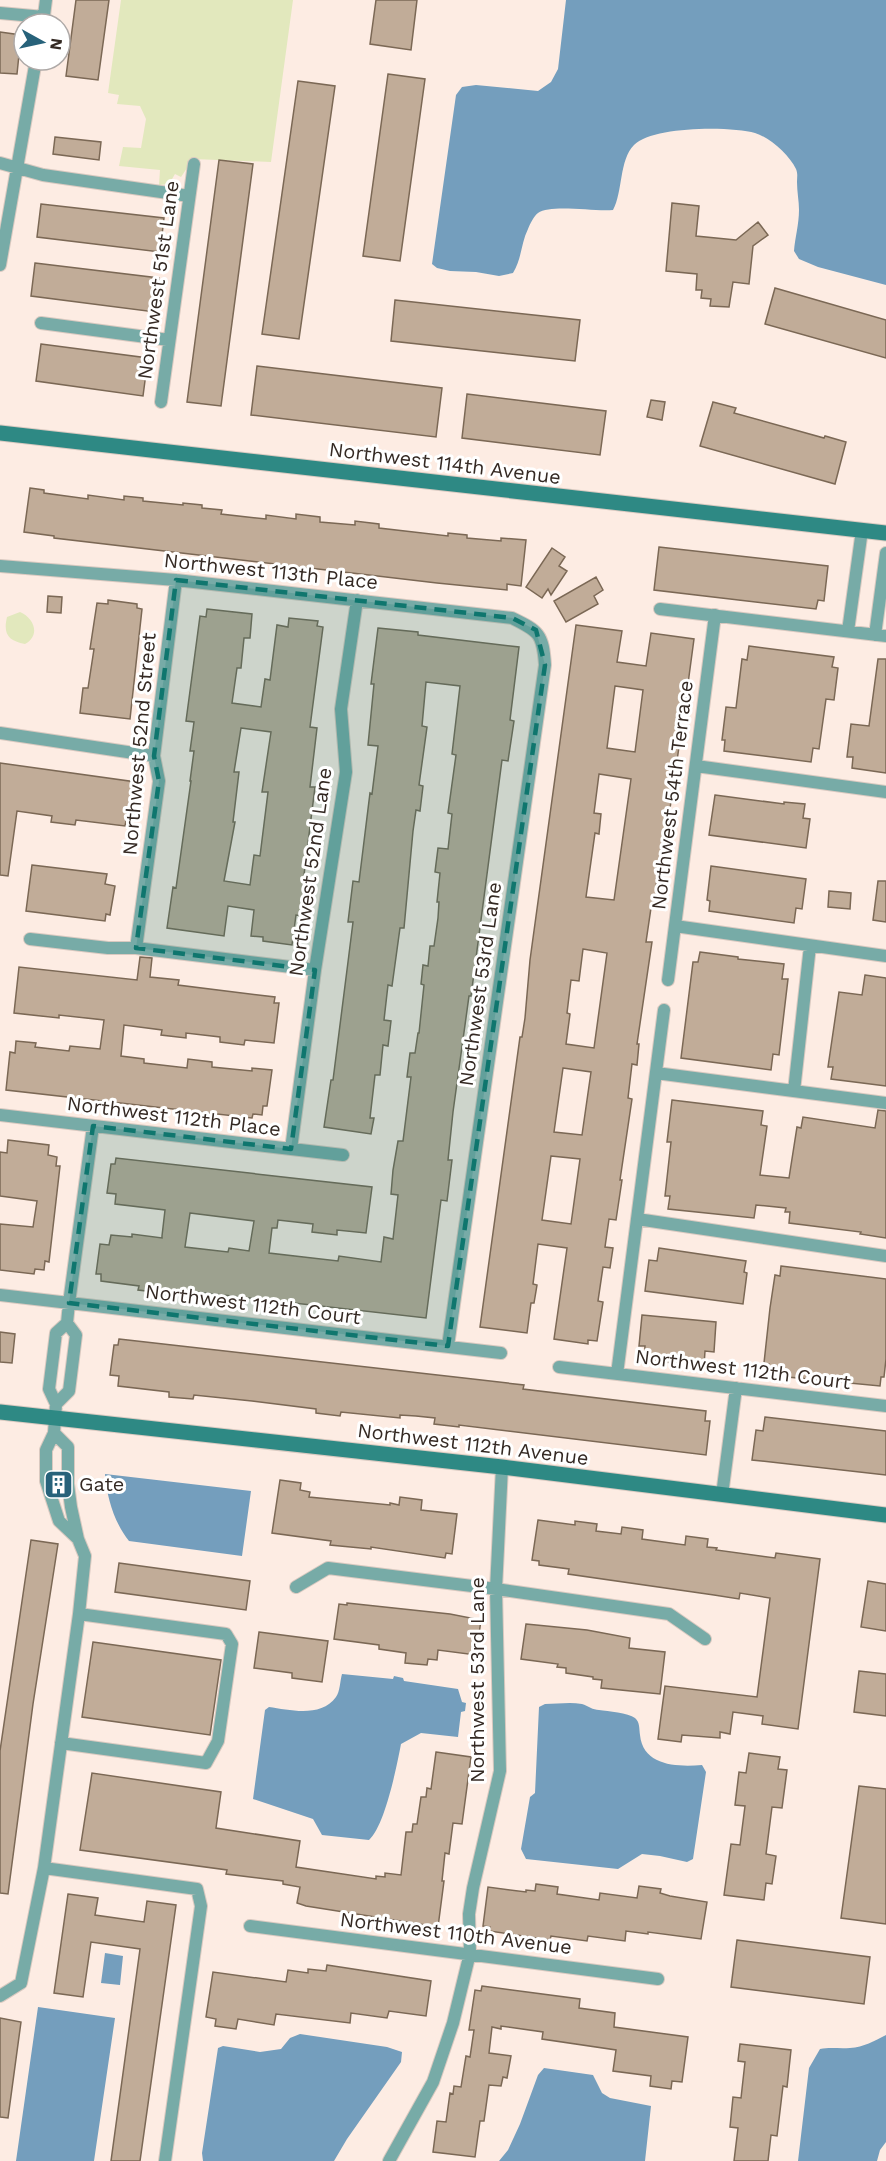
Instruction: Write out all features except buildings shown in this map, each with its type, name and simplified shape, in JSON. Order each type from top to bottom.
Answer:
[{"type":"street","points":[[0,265],[34,72]]},
{"type":"street","points":[[0,163],[43,175],[189,196]]},
{"type":"street","name":"Northwest 51st Lane","points":[[160,402],[194,164]]},
{"type":"street","points":[[41,324],[169,340]]},
{"type":"street","name":"Northwest 114th Avenue","points":[[0,433],[886,533]]},
{"type":"street","points":[[848,631],[862,530]]},
{"type":"street","points":[[660,609],[881,635],[886,553]]},
{"type":"street","name":"Northwest 113th Place","points":[[0,566],[176,580],[512,618],[536,630]]},
{"type":"street","name":"Northwest 52nd Street","points":[[136,948],[159,781],[154,756],[176,580]]},
{"type":"street","name":"Northwest 52nd Lane","points":[[291,1149],[315,970],[346,772],[341,709],[357,600]]},
{"type":"street","name":"Northwest 54th Terrace","points":[[668,980],[715,615]]},
{"type":"street","name":"Northwest 53rd Lane","points":[[448,1346],[545,665],[544,646],[536,630]]},
{"type":"street","points":[[0,733],[154,756]]},
{"type":"street","points":[[696,766],[886,792]]},
{"type":"street","points":[[675,926],[886,956]]},
{"type":"street","points":[[30,939],[108,948],[136,948],[315,970]]},
{"type":"street","points":[[794,1091],[810,946]]},
{"type":"street","points":[[617,1374],[664,1010]]},
{"type":"street","points":[[656,1073],[886,1103]]},
{"type":"street","name":"Northwest 112th Place","points":[[0,1115],[344,1155]]},
{"type":"street","points":[[0,1995],[21,1983],[44,1868],[79,1614],[85,1556],[78,1539],[68,1484],[68,1447],[55,1418],[49,1389],[56,1333],[67,1323],[93,1126]]},
{"type":"street","points":[[637,1219],[886,1256]]},
{"type":"street","name":"Northwest 112th Court","points":[[0,1295],[501,1353]]},
{"type":"street","points":[[67,1323],[76,1335],[69,1391],[55,1418],[46,1450],[46,1481],[59,1521],[78,1539]]},
{"type":"street","name":"Northwest 112th Court","points":[[559,1367],[886,1406]]},
{"type":"street","points":[[722,1495],[736,1388]]},
{"type":"street","name":"Northwest 112th Avenue","points":[[0,1412],[502,1467],[886,1515]]},
{"type":"street","name":"Northwest 53rd Lane","points":[[389,2161],[433,2082],[453,2023],[470,1953],[469,1914],[473,1888],[500,1771],[496,1589],[502,1467]]},
{"type":"street","points":[[296,1587],[328,1568],[496,1589],[669,1614],[705,1639]]},
{"type":"street","points":[[61,1743],[206,1763],[219,1741],[232,1644],[226,1634],[79,1614]]},
{"type":"street","points":[[44,1868],[196,1889],[201,1906],[165,2161]]},
{"type":"street","name":"Northwest 110th Avenue","points":[[250,1926],[658,1979]]},
{"type":"highlighted area","points":[[176,580],[512,618],[536,630],[545,665],[448,1346],[69,1303],[93,1126],[291,1149],[315,970],[136,948],[159,781],[154,756]]},
{"type":"green space","points":[[121,0],[293,0],[271,162],[193,159],[181,177],[175,174],[172,179],[174,182],[159,185],[160,170],[119,166],[123,147],[141,148],[146,119],[140,106],[117,104],[119,95],[108,93]]},
{"type":"green space","points":[[20,612],[29,618],[34,627],[33,636],[25,644],[14,641],[6,632],[7,617]]},
{"type":"water","points":[[566,0],[886,0],[886,285],[818,267],[799,259],[794,251],[799,210],[796,169],[784,153],[767,139],[755,133],[728,129],[674,131],[657,134],[634,145],[623,167],[613,210],[553,209],[538,213],[526,234],[513,273],[499,276],[450,271],[437,268],[432,264],[456,95],[462,87],[476,85],[538,91],[551,82],[558,69]]},
{"type":"water","points":[[105,1474],[251,1491],[242,1556],[129,1541],[112,1509]]},
{"type":"water","points":[[342,1674],[393,1679],[394,1676],[403,1678],[404,1681],[458,1689],[462,1702],[466,1703],[465,1711],[461,1712],[458,1737],[421,1733],[401,1744],[385,1809],[375,1833],[369,1840],[322,1835],[313,1819],[253,1799],[265,1710],[269,1707],[305,1711],[322,1708],[330,1704],[337,1695]]},
{"type":"water","points":[[545,1704],[582,1704],[595,1709],[632,1716],[639,1724],[642,1745],[654,1759],[672,1765],[702,1765],[706,1772],[693,1859],[687,1862],[642,1854],[618,1869],[526,1859],[521,1849],[530,1797],[535,1793],[539,1707]]},
{"type":"water","points":[[105,1953],[123,1956],[120,1985],[101,1983]]},
{"type":"water","points":[[38,2007],[115,2018],[94,2161],[16,2161]]},
{"type":"water","points":[[300,2034],[387,2047],[402,2052],[401,2062],[334,2161],[203,2161],[202,2153],[218,2048],[223,2046],[260,2052],[281,2049],[290,2038]]},
{"type":"water","points":[[886,2035],[886,2142],[880,2150],[877,2161],[798,2161],[809,2068],[820,2049],[860,2046]]},
{"type":"water","points":[[544,2068],[593,2075],[602,2093],[610,2098],[651,2106],[645,2161],[499,2161],[508,2150],[538,2075]]},
{"type":"place","name":"Gate","points":[[58,1484]]}]
